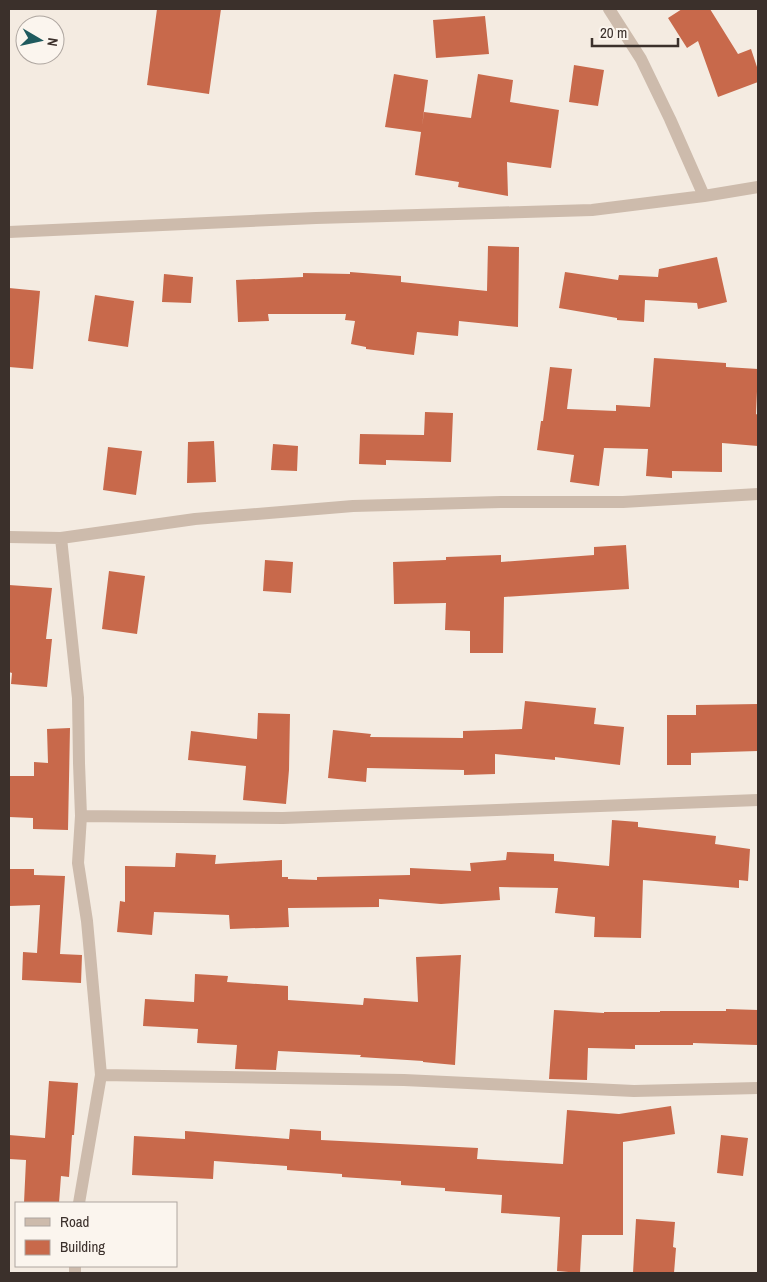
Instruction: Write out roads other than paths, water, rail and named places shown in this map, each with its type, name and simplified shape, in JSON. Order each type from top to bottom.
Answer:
[{"type":"street","points":[[609,9],[641,59],[704,196]]},
{"type":"street","points":[[9,232],[316,218],[592,210],[704,196],[758,187]]},
{"type":"street","points":[[9,537],[61,538],[196,519],[353,506],[501,502],[622,502],[758,494]]},
{"type":"street","points":[[61,538],[78,698],[81,816],[78,863],[87,921],[101,1075],[79,1202]]},
{"type":"street","points":[[81,816],[284,818],[758,800]]},
{"type":"street","points":[[101,1075],[404,1080],[634,1091],[758,1088]]}]
